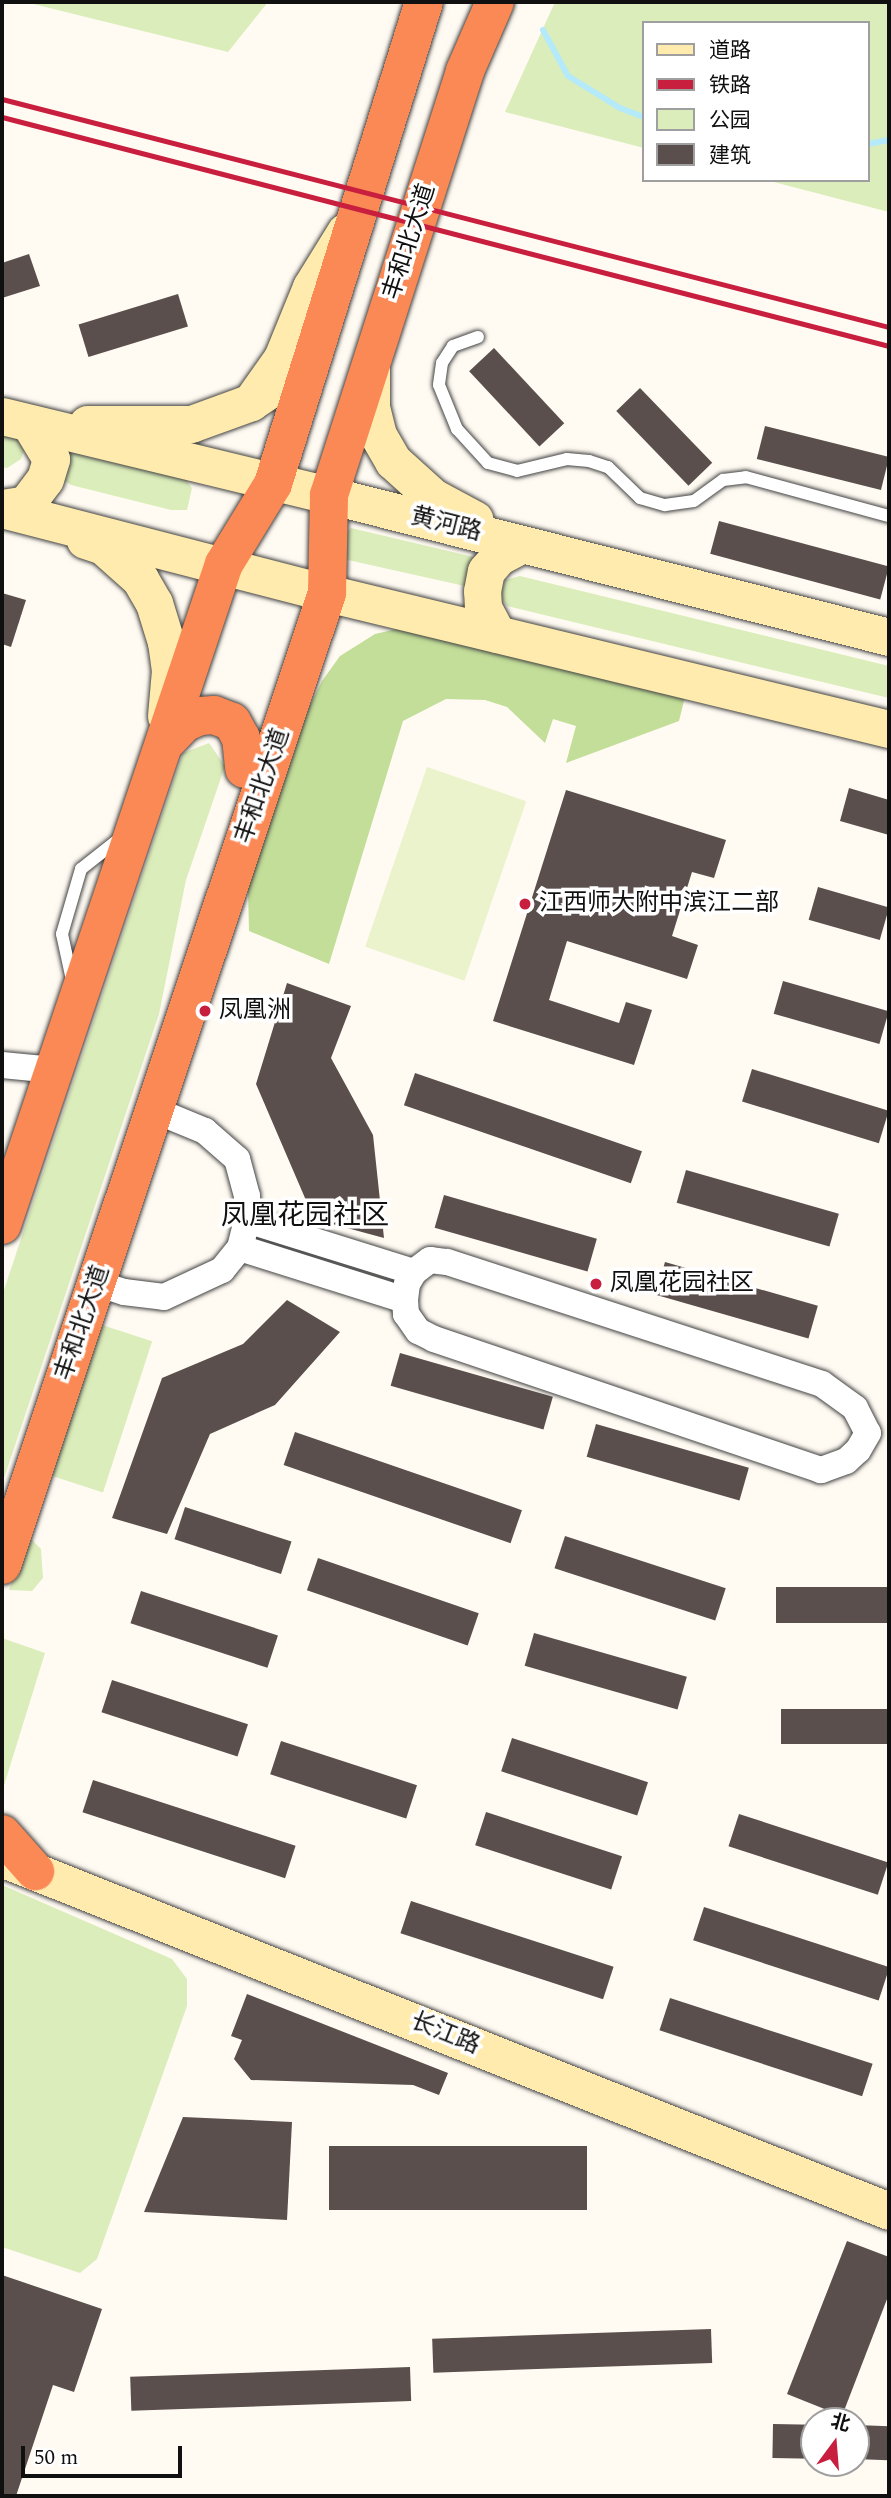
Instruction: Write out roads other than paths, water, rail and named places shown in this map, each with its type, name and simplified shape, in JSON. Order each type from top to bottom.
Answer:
[{"type":"highway","points":[[2,1225],[224,564],[273,484],[424,2]]},
{"type":"highway","name":"丰和北大道","points":[[2,1565],[183,1023],[317,590],[329,495],[465,71],[495,2]]},
{"type":"highway","points":[[183,1023],[205,884],[244,769],[317,590]]},
{"type":"highway","points":[[164,744],[184,723],[200,716],[214,715],[232,722],[241,738],[244,769]]},
{"type":"highway","points":[[2,1834],[17,1867]]},
{"type":"main road","points":[[251,401],[282,358],[311,287],[344,233],[410,2]]},
{"type":"main road","points":[[16,420],[191,424],[251,401],[287,378],[317,342]]},
{"type":"main road","points":[[370,366],[371,407],[378,435],[393,461],[433,497],[522,544]]},
{"type":"main road","points":[[2,508],[26,504],[45,479],[51,459],[16,420]]},
{"type":"main road","name":"黄河路","points":[[16,420],[273,484],[329,495],[889,638]]},
{"type":"main road","points":[[2,508],[317,590],[889,730]]},
{"type":"main road","points":[[2,508],[103,546],[140,579],[154,604],[166,642],[170,670],[164,744]]},
{"type":"main road","points":[[497,634],[484,608],[482,591],[486,571],[498,557],[522,544]]},
{"type":"main road","name":"长江路","points":[[17,1867],[889,2211]]},
{"type":"street","points":[[2,1065],[54,1070]]},
{"type":"street","points":[[96,1283],[124,1292],[164,1297],[222,1269],[240,1248],[247,1220],[247,1196],[237,1159],[205,1131],[154,1110]]},
{"type":"street","points":[[247,1220],[414,1272]]},
{"type":"street","points":[[240,1248],[405,1300]]},
{"type":"street","points":[[430,1261],[447,1262],[822,1384],[855,1408],[867,1433],[858,1450],[846,1461],[821,1470],[434,1339],[418,1331],[406,1314],[405,1300],[407,1284],[414,1272],[430,1261]]},
{"type":"lane","points":[[478,337],[453,346],[442,363],[439,385],[457,429],[488,463],[517,471],[567,459],[589,461],[608,467],[640,498],[665,505],[694,501],[723,480],[746,477],[889,516]]},
{"type":"waterway","points":[[543,30],[568,76],[620,108],[642,116]]},
{"type":"waterway","points":[[870,144],[889,140]]},
{"type":"railway","points":[[2,99],[889,327]]},
{"type":"railway","points":[[2,117],[889,346]]},
{"type":"place","name":"江西师大附中滨江二部","points":[[525,904]]},
{"type":"place","name":"凤凰洲","points":[[205,1011]]},
{"type":"place","name":"凤凰花园社区","points":[[596,1284]]},
{"type":"district","name":"凤凰花园社区","points":[[305,1216]]}]
